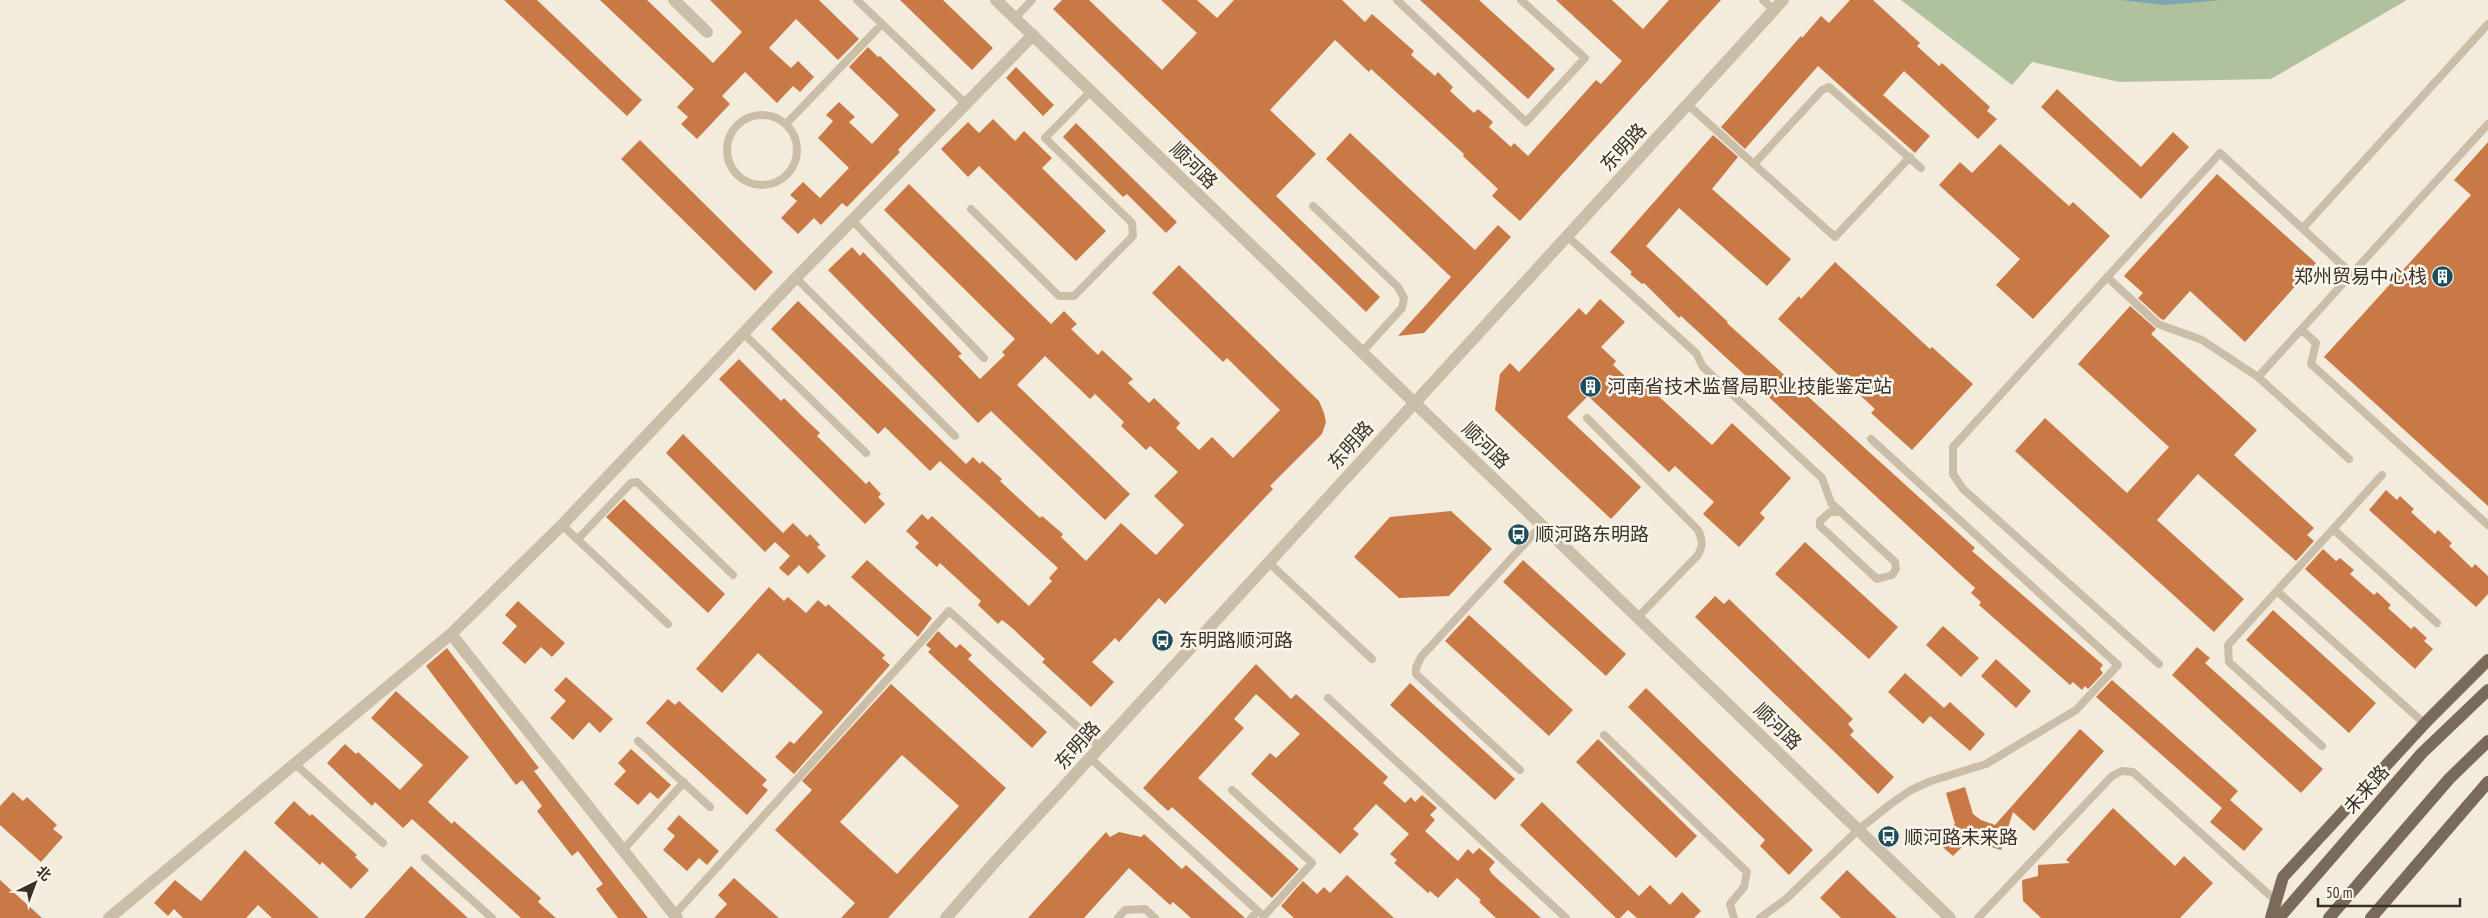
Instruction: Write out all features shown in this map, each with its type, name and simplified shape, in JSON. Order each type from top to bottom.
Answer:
[{"type":"main road","points":[[2271,918],[2283,877],[2424,724],[2488,660]]},
{"type":"main road","name":"未来路","points":[[2279,918],[2422,753],[2488,690]]},
{"type":"main road","points":[[2329,918],[2449,779],[2488,741]]},
{"type":"main road","points":[[2371,918],[2488,782]]},
{"type":"street","points":[[674,0],[707,32]]},
{"type":"street","name":"顺河路","points":[[996,0],[1950,918]]},
{"type":"street","name":"东明路","points":[[946,918],[1268,562],[1783,0]]},
{"type":"street","points":[[109,918],[451,634],[562,525],[743,333],[1033,35]]},
{"type":"street","points":[[451,634],[675,916]]},
{"type":"lane","points":[[857,0],[966,104]]},
{"type":"lane","points":[[1015,18],[1032,0]]},
{"type":"lane","points":[[1397,0],[1526,122],[1585,58],[1521,0]]},
{"type":"lane","points":[[1763,0],[1774,10]]},
{"type":"lane","points":[[786,124],[882,24]]},
{"type":"lane","points":[[2303,228],[2488,24]]},
{"type":"lane","points":[[1754,164],[1822,90],[1829,87],[1922,168]]},
{"type":"lane","points":[[972,209],[1059,296],[1074,296],[1133,236],[1132,223],[1045,138],[1091,91]]},
{"type":"lane","points":[[1687,104],[1835,237],[1910,157]]},
{"type":"lane","points":[[763,114],[772,116],[786,124],[797,143],[796,162],[790,171],[775,183],[765,185],[750,182],[736,174],[727,155],[727,145],[736,126],[753,115],[763,114]]},
{"type":"lane","points":[[2258,377],[2488,124]]},
{"type":"lane","points":[[2159,664],[1963,489],[1954,474],[1953,447],[2220,153],[2352,274]]},
{"type":"lane","points":[[1313,206],[1398,287],[1404,298],[1402,308],[1362,352]]},
{"type":"lane","points":[[852,220],[984,358]]},
{"type":"lane","points":[[1567,236],[1696,352],[1703,367],[1822,478],[1831,503],[1841,512],[1895,562],[1896,569],[1892,575],[1877,579],[1820,526],[1820,521],[1830,512],[1841,512]]},
{"type":"lane","points":[[796,278],[955,436]]},
{"type":"lane","points":[[2107,278],[2158,324],[2202,340],[2258,377],[2348,459]]},
{"type":"lane","points":[[2302,330],[2316,343],[2311,364],[2488,525]]},
{"type":"lane","points":[[743,333],[866,453]]},
{"type":"lane","points":[[1587,418],[1698,530],[1702,538],[1703,545],[1698,555],[1638,618]]},
{"type":"lane","points":[[1760,918],[1786,899],[1858,830],[1911,790],[1931,781],[1986,764],[2076,710],[2118,665],[1871,439]]},
{"type":"lane","points":[[2322,746],[2229,662],[2228,645],[2382,475]]},
{"type":"lane","points":[[578,539],[631,483],[637,482],[733,575]]},
{"type":"lane","points":[[562,525],[668,624]]},
{"type":"lane","points":[[1520,770],[1416,674],[1416,668],[1421,657],[1542,525]]},
{"type":"lane","points":[[2333,529],[2437,623]]},
{"type":"lane","points":[[1268,562],[1372,659]]},
{"type":"lane","points":[[2277,591],[2424,724]]},
{"type":"lane","points":[[675,916],[950,611],[1100,747]]},
{"type":"lane","points":[[1328,698],[1566,918]]},
{"type":"lane","points":[[1604,735],[1747,872],[1744,887],[1730,904],[1734,918]]},
{"type":"lane","points":[[638,741],[710,807]]},
{"type":"lane","points":[[1090,758],[1264,916],[1312,863],[1232,790]]},
{"type":"lane","points":[[295,764],[383,843]]},
{"type":"lane","points":[[1978,918],[2112,776],[2122,772],[2133,772],[2276,901]]},
{"type":"lane","points":[[623,850],[684,782]]},
{"type":"lane","points":[[425,858],[492,918]]},
{"type":"lane","points":[[1118,918],[1125,910],[1145,909],[1154,918]]},
{"type":"lane","points":[[1251,918],[1258,910]]},
{"type":"green space","points":[[1901,0],[2407,0],[2271,79],[2119,82],[2032,62],[2012,85]]},
{"type":"water","points":[[2120,0],[2222,0],[2164,5]]},
{"type":"building","points":[[504,0],[537,0],[642,100],[627,116]]},
{"type":"building","points":[[600,0],[647,0],[713,63],[742,32],[710,0],[819,0],[859,39],[838,60],[796,19],[769,48],[791,68],[798,61],[814,77],[800,92],[793,86],[777,103],[745,72],[722,96],[730,104],[697,139],[681,124],[688,117],[677,107],[694,89]]},
{"type":"building","points":[[900,0],[943,0],[993,48],[972,70]]},
{"type":"building","points":[[1062,0],[1089,0],[1162,70],[1197,33],[1161,0],[1197,0],[1217,18],[1234,0],[1342,0],[1365,22],[1372,14],[1414,51],[1411,55],[1435,76],[1438,72],[1453,87],[1450,91],[1474,113],[1478,109],[1493,122],[1489,127],[1511,147],[1514,143],[1528,156],[1596,80],[1601,84],[1622,61],[1556,0],[1612,0],[1643,29],[1669,0],[1721,0],[1520,221],[1492,196],[1498,189],[1463,156],[1464,154],[1371,69],[1369,72],[1335,40],[1270,110],[1316,154],[1276,196],[1380,297],[1366,312],[1053,9]]},
{"type":"building","points":[[1420,0],[1479,0],[1555,69],[1528,99]]},
{"type":"building","points":[[1850,0],[1873,0],[1920,43],[1917,46],[1939,66],[1942,63],[1990,107],[1987,111],[1997,119],[1978,139],[1904,71],[1883,95],[1930,136],[1915,153],[1818,66],[1745,149],[1721,127],[1821,16],[1829,23]]},
{"type":"building","points":[[868,47],[878,57],[880,56],[936,110],[898,150],[900,152],[847,207],[842,203],[821,225],[814,218],[798,234],[781,218],[797,201],[790,195],[803,182],[820,198],[849,168],[818,138],[833,121],[826,115],[839,102],[855,117],[849,122],[872,144],[899,115],[849,67]]},
{"type":"building","points":[[1016,67],[1054,105],[1043,116],[1006,78]]},
{"type":"building","points":[[2057,89],[2141,167],[2173,132],[2189,147],[2141,199],[2041,107]]},
{"type":"building","points":[[993,119],[1015,141],[1024,131],[1052,158],[1042,168],[1106,231],[1076,261],[979,166],[968,177],[941,149],[968,122],[979,133]]},
{"type":"building","points":[[1076,123],[1177,222],[1166,233],[1127,194],[1123,197],[1063,137]]},
{"type":"building","points":[[1350,133],[1475,250],[1498,225],[1511,237],[1424,333],[1398,336],[1451,277],[1326,159]]},
{"type":"building","points":[[1713,135],[1738,157],[1712,189],[1791,259],[1767,286],[1679,208],[1646,246],[1727,323],[1975,548],[1972,551],[2103,665],[2100,669],[2103,673],[2088,689],[2085,686],[2082,690],[2073,682],[2070,685],[1979,605],[1981,602],[1971,593],[1975,588],[1681,316],[1679,318],[1644,283],[1642,284],[1630,274],[1632,272],[1610,252]]},
{"type":"building","points":[[640,140],[773,272],[755,291],[621,159]]},
{"type":"building","name":"郑州贸易中心栈","points":[[2488,142],[2488,506],[2324,357],[2471,195],[2454,180]]},
{"type":"building","points":[[2000,144],[2069,206],[2073,202],[2110,236],[2033,319],[1996,285],[2020,259],[1939,185],[1960,162],[1972,173]]},
{"type":"building","points":[[2217,174],[2316,263],[2245,342],[2190,291],[2164,320],[2161,319],[2138,298],[2143,293],[2124,276]]},
{"type":"building","points":[[909,184],[1051,324],[1064,311],[1077,324],[1071,329],[1098,355],[1102,350],[1133,379],[1128,383],[1149,403],[1154,398],[1180,423],[1176,428],[1199,450],[1212,437],[1233,458],[1280,410],[1227,358],[1223,362],[1152,293],[1179,265],[1319,401],[1324,413],[1326,422],[1322,434],[1270,486],[1273,489],[1165,604],[1159,598],[1119,642],[1115,638],[1092,662],[1114,682],[1091,707],[1042,662],[1045,659],[1011,627],[1002,620],[998,624],[978,605],[981,601],[940,563],[937,567],[915,547],[919,543],[906,531],[922,514],[928,520],[932,516],[1029,606],[1052,581],[1049,578],[1058,568],[940,461],[930,471],[885,427],[878,434],[771,329],[798,301],[966,464],[973,457],[980,464],[982,461],[1002,479],[1000,481],[1040,518],[1042,516],[1063,534],[1061,537],[1086,561],[1121,523],[1156,555],[1184,525],[1154,496],[1178,472],[1150,446],[1146,450],[1121,426],[1124,422],[1095,394],[1090,399],[1045,356],[1017,385],[1130,494],[1105,520],[991,411],[978,423],[828,270],[852,247],[860,256],[863,252],[962,354],[958,356],[980,379],[1005,355],[1002,352],[1015,339],[884,210]]},
{"type":"building","points":[[1835,262],[1930,349],[1932,347],[1973,384],[1912,450],[1871,413],[1875,409],[1778,319],[1799,296],[1801,299]]},
{"type":"building","points":[[1600,299],[1625,322],[1601,347],[1616,361],[1613,365],[1639,389],[1644,383],[1712,445],[1732,423],[1791,478],[1760,513],[1765,518],[1739,547],[1703,514],[1714,502],[1675,466],[1669,472],[1588,396],[1567,417],[1641,487],[1611,519],[1495,410],[1500,374],[1510,363],[1519,372],[1579,308],[1586,315]]},
{"type":"building","points":[[2130,306],[2156,329],[2151,334],[2257,430],[2234,455],[2314,528],[2307,535],[2314,541],[2296,561],[2198,474],[2157,520],[2244,599],[2214,632],[2015,451],[2045,418],[2127,493],[2169,447],[2078,364]]},
{"type":"building","points":[[739,359],[781,401],[784,398],[820,433],[817,436],[866,484],[869,481],[881,494],[878,497],[885,504],[865,524],[719,379]]},
{"type":"building","points":[[683,434],[783,533],[793,523],[807,537],[810,534],[820,545],[817,547],[826,556],[808,574],[799,565],[788,576],[779,568],[790,556],[775,542],[765,552],[666,453]]},
{"type":"building","points":[[2386,490],[2397,500],[2400,496],[2414,509],[2411,512],[2435,534],[2438,530],[2452,543],[2449,546],[2472,568],[2475,564],[2488,576],[2488,594],[2476,607],[2369,510]]},
{"type":"building","points":[[624,499],[725,594],[708,613],[606,517]]},
{"type":"building","points":[[1451,511],[1492,549],[1449,596],[1399,598],[1354,557],[1390,517]]},
{"type":"building","points":[[1805,542],[1898,627],[1869,659],[1775,574]]},
{"type":"building","points":[[2323,549],[2336,561],[2340,558],[2354,570],[2350,574],[2374,595],[2377,592],[2391,605],[2388,608],[2411,629],[2414,626],[2427,638],[2424,641],[2433,649],[2415,669],[2305,569]]},
{"type":"building","points":[[867,560],[932,618],[918,637],[851,577]]},
{"type":"building","points":[[1523,560],[1626,654],[1606,676],[1503,582]]},
{"type":"building","points":[[769,587],[784,601],[788,597],[806,613],[818,600],[826,607],[828,604],[885,655],[882,658],[890,665],[794,774],[775,757],[790,741],[794,744],[823,712],[758,653],[722,693],[696,669]]},
{"type":"building","points":[[1715,596],[1724,604],[1729,599],[1853,719],[1848,724],[1854,731],[1850,735],[1894,777],[1878,794],[1695,617]]},
{"type":"building","points":[[518,601],[565,643],[552,657],[541,647],[525,664],[502,643],[517,626],[505,615]]},
{"type":"building","points":[[2273,610],[2376,703],[2349,733],[2246,640]]},
{"type":"building","points":[[1469,615],[1573,710],[1549,736],[1445,641]]},
{"type":"building","points":[[1943,626],[1979,658],[1961,677],[1926,645]]},
{"type":"building","points":[[938,631],[956,648],[960,644],[972,655],[968,659],[1047,732],[1032,748],[928,652],[931,649],[926,645]]},
{"type":"building","points":[[2197,647],[2210,658],[2205,663],[2323,769],[2301,793],[2172,675]]},
{"type":"building","points":[[447,648],[539,768],[534,771],[648,918],[618,918],[596,889],[603,884],[578,851],[572,856],[537,811],[542,806],[522,780],[516,785],[426,666]]},
{"type":"building","points":[[1996,659],[2031,691],[2016,708],[1981,676]]},
{"type":"building","points":[[1256,664],[1291,699],[1296,694],[1388,777],[1383,783],[1405,803],[1411,797],[1415,802],[1422,795],[1437,808],[1430,815],[1435,820],[1425,831],[1458,861],[1468,849],[1473,854],[1479,848],[1495,862],[1489,869],[1492,874],[1541,918],[1496,918],[1479,902],[1481,900],[1457,878],[1438,898],[1430,891],[1428,893],[1394,863],[1397,860],[1390,854],[1409,834],[1376,804],[1353,829],[1359,834],[1340,854],[1251,774],[1270,753],[1276,758],[1300,734],[1256,694],[1234,719],[1244,728],[1198,778],[1299,869],[1272,898],[1172,807],[1168,811],[1143,788]]},
{"type":"building","points":[[1905,673],[1944,708],[1950,702],[1985,734],[1970,751],[1930,716],[1923,724],[1888,692]]},
{"type":"building","points":[[566,677],[613,719],[600,733],[589,722],[573,740],[550,718],[566,701],[554,690]]},
{"type":"building","points":[[2112,680],[2238,791],[2230,800],[2263,829],[2244,851],[2210,822],[2222,808],[2096,697]]},
{"type":"building","points":[[1410,683],[1515,779],[1495,800],[1390,705]]},
{"type":"building","points":[[891,684],[1006,788],[888,918],[841,918],[855,903],[775,830],[812,790],[802,781]],"holes":[[[902,755],[959,806],[897,874],[840,822]]]},
{"type":"building","points":[[1646,688],[1813,850],[1789,875],[1760,846],[1765,840],[1628,707]]},
{"type":"building","points":[[396,691],[469,757],[428,802],[452,824],[454,821],[541,898],[538,902],[556,918],[521,918],[412,819],[403,828],[375,802],[372,806],[327,763],[345,744],[356,754],[358,752],[400,790],[423,765],[371,718]]},
{"type":"building","points":[[668,699],[675,705],[679,701],[767,780],[762,785],[768,790],[747,815],[646,723]]},
{"type":"building","points":[[2080,729],[2104,751],[2034,831],[2013,812],[2001,850],[1969,840],[1953,856],[1937,842],[1955,824],[1946,793],[1965,787],[1973,814],[1981,820],[1995,825]]},
{"type":"building","points":[[1598,739],[1697,836],[1676,858],[1576,762]]},
{"type":"building","points":[[631,749],[671,785],[658,799],[650,792],[638,805],[614,784],[626,771],[618,763]]},
{"type":"building","points":[[13,792],[23,801],[27,797],[57,825],[53,829],[63,837],[41,862],[0,825],[0,806]]},
{"type":"building","points":[[294,801],[310,816],[312,814],[357,855],[355,857],[369,870],[351,889],[322,862],[320,865],[274,823]]},
{"type":"building","points":[[1542,802],[1639,896],[1650,885],[1670,905],[1682,892],[1701,911],[1694,918],[1637,918],[1628,910],[1620,918],[1616,918],[1520,825]]},
{"type":"building","points":[[2113,808],[2175,866],[2184,856],[2213,883],[2180,918],[2041,918],[2023,901],[2022,880],[2038,876],[2038,865],[2070,863],[2066,860]]},
{"type":"building","points":[[679,815],[719,851],[707,865],[699,858],[687,871],[663,850],[675,836],[667,829]]},
{"type":"building","points":[[1106,832],[1110,837],[1119,832],[1141,837],[1144,834],[1182,869],[1186,865],[1245,918],[1191,918],[1173,902],[1170,905],[1129,868],[1084,918],[1028,918]]},
{"type":"building","points":[[245,850],[319,918],[272,918],[258,905],[246,918],[183,918],[174,909],[168,916],[154,903],[175,880],[201,901]]},
{"type":"building","points":[[411,866],[468,918],[364,918]]},
{"type":"building","points":[[1847,870],[1897,918],[1841,918],[1820,898]]},
{"type":"building","points":[[1347,875],[1394,918],[1294,918],[1281,906],[1303,881],[1317,894],[1324,887],[1330,893]]},
{"type":"building","points":[[734,878],[779,918],[714,918],[727,904],[718,895]]},
{"type":"building","points":[[0,880],[42,918],[0,918]]},
{"type":"place","name":"郑州贸易中心栈","points":[[2443,276]]},
{"type":"place","name":"河南省技术监督局职业技能鉴定站","points":[[1591,386]]},
{"type":"place","name":"顺河路东明路","points":[[1519,534]]},
{"type":"place","name":"东明路顺河路","points":[[1163,640]]},
{"type":"place","name":"顺河路未来路","points":[[1888,837]]}]
